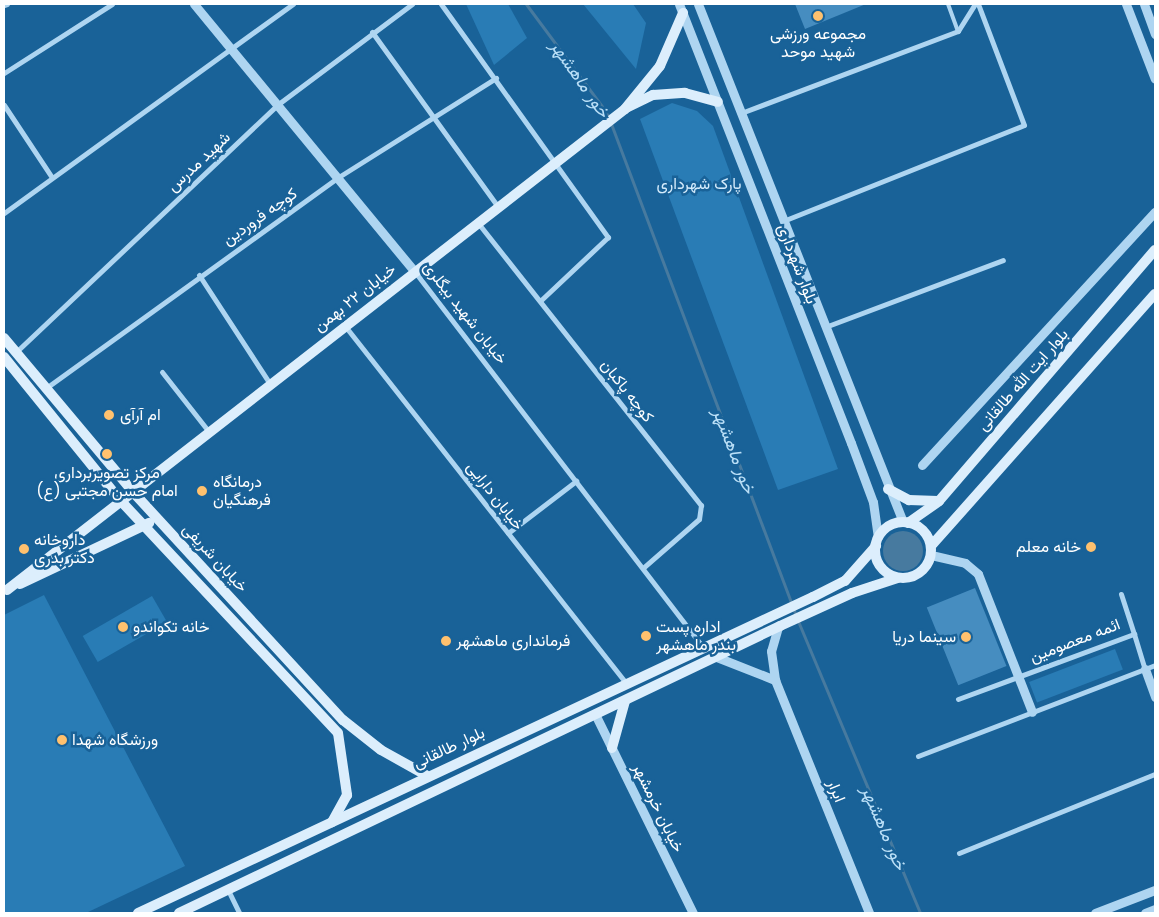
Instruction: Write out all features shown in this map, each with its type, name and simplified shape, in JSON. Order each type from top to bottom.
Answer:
[{"type":"main road","points":[[625,109],[660,66],[681,8]]},
{"type":"main road","points":[[625,109],[661,95],[685,93],[718,102]]},
{"type":"main road","name":"خیابان ۲۲ بهمن","points":[[5,591],[119,498],[133,492],[414,271],[625,109]]},
{"type":"main road","name":"بلوار ایت الله طالقانی","points":[[906,523],[939,501],[1155,250]]},
{"type":"main road","points":[[930,551],[923,531],[906,523],[891,526],[877,542],[878,563],[898,578],[922,570],[930,551],[1155,294]]},
{"type":"main road","name":"خیابان شریفی","points":[[4,338],[133,492],[343,720],[381,750],[426,775]]},
{"type":"main road","name":"خیابان شریفی","points":[[5,362],[119,498],[338,733],[347,794],[332,822]]},
{"type":"main road","points":[[888,489],[909,500],[939,501]]},
{"type":"main road","points":[[5,591],[145,526],[156,517]]},
{"type":"main road","name":"بلوار طالقانی","points":[[138,913],[332,822],[426,775],[774,616],[845,581],[877,542]]},
{"type":"main road","name":"بلوار طالقانی","points":[[179,913],[596,716],[714,656],[818,608],[898,578]]},
{"type":"main road","points":[[272,662],[282,653]]},
{"type":"main road","points":[[612,748],[625,702]]},
{"type":"street","points":[[4,73],[112,4]]},
{"type":"street","name":"خیابان شهید بیگلری","points":[[194,4],[414,271],[704,647]]},
{"type":"street","points":[[4,213],[51,176],[229,47],[293,4]]},
{"type":"street","name":"شهید مدرس","points":[[16,352],[277,105],[372,32],[412,4]]},
{"type":"street","points":[[441,4],[496,78],[608,237],[540,301]]},
{"type":"street","name":"بلوار شهرداری","points":[[698,4],[888,489],[906,523]]},
{"type":"street","points":[[741,113],[958,31],[976,4]]},
{"type":"street","points":[[783,222],[1024,125],[976,4]]},
{"type":"street","points":[[1126,4],[1155,79]]},
{"type":"street","points":[[1144,4],[1155,34]]},
{"type":"street","name":"بلوار شهرداری","points":[[681,8],[851,442],[873,502],[877,542]]},
{"type":"street","points":[[372,32],[498,207]]},
{"type":"street","name":"کوچه فروردین","points":[[46,388],[199,275],[337,178],[431,115],[496,78]]},
{"type":"street","points":[[4,105],[51,176]]},
{"type":"street","points":[[922,465],[1155,212]]},
{"type":"street","name":"کوچه پاکبان","points":[[478,223],[702,505],[699,519],[643,568]]},
{"type":"street","points":[[824,327],[1002,260]]},
{"type":"street","points":[[199,275],[270,384]]},
{"type":"street","name":"خیابان دارایی","points":[[345,325],[626,683]]},
{"type":"street","points":[[162,372],[209,432]]},
{"type":"street","points":[[851,442],[867,436]]},
{"type":"street","points":[[508,533],[576,481]]},
{"type":"street","points":[[930,551],[965,563],[978,574],[1032,712]]},
{"type":"street","points":[[1121,594],[1134,634]]},
{"type":"street","name":"ابرار","points":[[779,626],[771,651],[775,680],[869,913]]},
{"type":"street","name":"ائمه معصومین","points":[[958,700],[1134,634],[1155,697]]},
{"type":"street","points":[[714,656],[775,680]]},
{"type":"street","points":[[918,756],[1155,665]]},
{"type":"street","name":"خیابان خرمشهر","points":[[596,716],[693,913]]},
{"type":"street","points":[[959,853],[1155,774]]},
{"type":"street","points":[[228,890],[239,913]]},
{"type":"street","points":[[1095,913],[1155,890]]},
{"type":"street","points":[[1145,913],[1155,909]]},
{"type":"lane","points":[[948,4],[958,31]]},
{"type":"green space","points":[[466,4],[508,4],[527,38],[494,65]]},
{"type":"green space","points":[[583,4],[633,4],[646,23],[636,69]]},
{"type":"green space","name":"پارک شهرداری","points":[[672,103],[697,111],[713,126],[838,469],[778,490],[640,119]]},
{"type":"green space","name":"ورزشگاه شهدا","points":[[44,595],[185,866],[86,913],[4,913],[4,615]]},
{"type":"green space","name":"خانه تکواندو","points":[[152,596],[167,622],[98,662],[83,636]]},
{"type":"green space","points":[[1115,649],[1123,670],[1037,703],[1029,682]]},
{"type":"shaded area","points":[[907,531],[914,534],[920,540],[923,551],[922,559],[914,568],[907,571],[899,571],[892,568],[884,559],[883,547],[886,540],[895,532]]},
{"type":"building","name":"مجموعه ورزشی شهید موحد","points":[[795,4],[866,4],[805,29]]},
{"type":"building","name":"سینما دریا","points":[[975,588],[1006,666],[958,685],[927,607]]},
{"type":"waterway","name":"خور ماهشهر","points":[[526,4],[607,113],[798,621],[920,913]]},
{"type":"place","name":"مجموعه ورزشی شهید موحد","points":[[818,16]]},
{"type":"place","name":"ام آرآی","points":[[109,415]]},
{"type":"place","name":"مرکز تصویربرداری امام حسن مجتبی (ع)","points":[[107,454]]},
{"type":"place","name":"درمانگاه فرهنگیان","points":[[202,491]]},
{"type":"place","name":"خانه معلم","points":[[1091,547]]},
{"type":"place","name":"داروخانه دکتر بدری","points":[[24,549]]},
{"type":"place","name":"خانه تکواندو","points":[[123,627]]},
{"type":"place","name":"اداره پست بندر ماهشهر","points":[[646,636]]},
{"type":"place","name":"سینما دریا","points":[[966,637]]},
{"type":"place","name":"فرمانداری ماهشهر","points":[[446,641]]},
{"type":"place","name":"ورزشگاه شهدا","points":[[62,740]]}]
